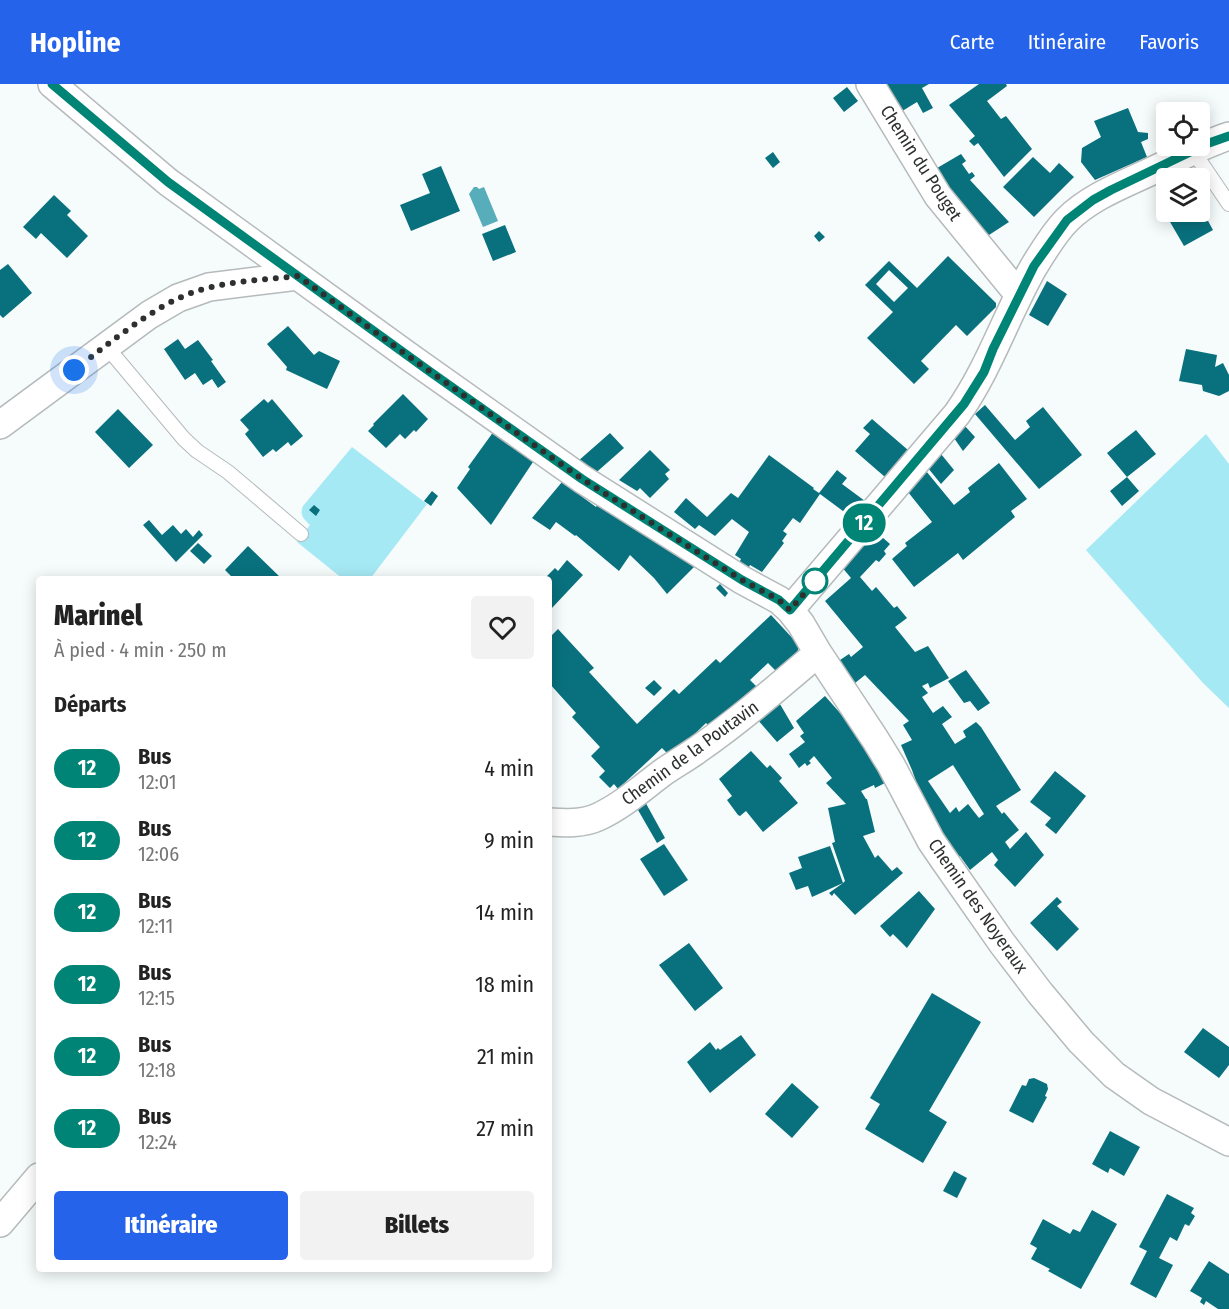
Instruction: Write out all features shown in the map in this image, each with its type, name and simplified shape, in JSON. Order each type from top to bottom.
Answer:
[{"type":"street","points":[[52,84],[168,182],[411,358],[582,479],[742,580],[773,597],[790,610],[957,414],[984,372],[1034,266],[1067,220],[1093,200],[1183,156]]},
{"type":"street","name":"Chemin du Pouget","points":[[870,84],[938,196],[1019,295]]},
{"type":"street","points":[[1210,144],[1229,136]]},
{"type":"street","points":[[0,425],[106,346],[178,298],[226,284],[298,276]]},
{"type":"street","name":"Chemin des Noyeraux","points":[[790,610],[891,765],[944,861],[1040,993],[1081,1042],[1114,1076],[1151,1101],[1229,1143]]},
{"type":"street","name":"Chemin de la Poutavin","points":[[552,822],[587,821],[615,807],[736,721],[818,653]]},
{"type":"street","points":[[0,1223],[36,1181]]},
{"type":"lane","points":[[1196,156],[1229,204]]},
{"type":"lane","points":[[106,346],[184,439],[197,451],[228,472],[301,534]]},
{"type":"shaded area","points":[[474,187],[479,189],[484,187],[498,221],[483,227],[469,194]]},
{"type":"shaded area","points":[[1206,434],[1229,464],[1229,708],[1203,683],[1086,550]]},
{"type":"shaded area","points":[[352,447],[427,504],[372,576],[339,576],[297,542],[310,525],[302,514],[303,506]]},
{"type":"building","points":[[883,84],[929,84],[922,88],[933,108],[923,113],[917,102],[899,113]]},
{"type":"building","points":[[979,84],[1006,84],[1007,86],[987,101],[1001,119],[1006,116],[1032,149],[1004,177],[978,143],[974,146],[969,141],[975,136],[949,105]]},
{"type":"building","points":[[847,87],[858,101],[844,112],[833,98]]},
{"type":"building","points":[[1128,108],[1138,132],[1148,133],[1148,139],[1141,142],[1147,157],[1095,180],[1081,162],[1082,148],[1101,137],[1094,121]]},
{"type":"building","points":[[773,152],[780,162],[773,168],[765,158]]},
{"type":"building","points":[[961,154],[966,161],[962,164],[969,174],[972,172],[975,176],[970,180],[1009,222],[989,235],[963,210],[932,171]]},
{"type":"building","points":[[1033,157],[1050,173],[1059,163],[1074,177],[1034,217],[1003,187]]},
{"type":"building","points":[[441,166],[460,211],[411,231],[400,205],[430,193],[422,174]]},
{"type":"building","points":[[54,195],[71,211],[67,215],[88,236],[67,258],[41,233],[36,239],[23,227]]},
{"type":"building","points":[[1170,222],[1209,222],[1213,230],[1184,246]]},
{"type":"building","points":[[505,225],[516,252],[493,261],[482,234]]},
{"type":"building","points":[[819,231],[825,237],[819,242],[814,236]]},
{"type":"building","points":[[948,256],[996,303],[996,307],[967,336],[956,325],[921,361],[929,369],[914,384],[867,338],[893,312],[865,285],[889,261],[917,288]],"holes":[[[889,270],[908,288],[894,302],[876,284]]]},
{"type":"building","points":[[8,264],[32,293],[3,318],[0,315],[0,270]]},
{"type":"building","points":[[1047,281],[1067,294],[1048,326],[1029,315]]},
{"type":"building","points":[[288,326],[314,355],[319,351],[340,361],[327,389],[286,370],[287,367],[267,344]]},
{"type":"building","points":[[178,339],[185,349],[198,340],[226,382],[218,388],[212,379],[203,385],[195,373],[185,380],[164,349]]},
{"type":"building","points":[[1186,349],[1217,355],[1215,367],[1223,363],[1229,375],[1229,391],[1219,396],[1203,391],[1202,385],[1179,381]]},
{"type":"building","points":[[403,394],[428,419],[416,432],[414,430],[405,439],[400,434],[386,448],[368,431]]},
{"type":"building","points":[[264,399],[268,403],[272,399],[303,436],[291,446],[288,442],[276,452],[273,449],[263,457],[245,434],[249,430],[240,420]]},
{"type":"building","points":[[985,405],[1015,440],[1030,427],[1026,421],[1043,407],[1082,455],[1039,489],[975,414]]},
{"type":"building","points":[[118,409],[153,445],[129,468],[95,432]]},
{"type":"building","points":[[872,419],[908,450],[885,477],[855,451],[870,434],[863,428]]},
{"type":"building","points":[[964,425],[975,437],[963,451],[954,438]]},
{"type":"building","points":[[1136,430],[1156,454],[1127,477],[1107,453]]},
{"type":"building","points":[[494,431],[535,459],[491,525],[457,488],[470,469],[468,467]]},
{"type":"building","points":[[610,433],[624,448],[591,477],[577,462]]},
{"type":"building","points":[[650,450],[670,470],[665,474],[669,479],[650,498],[640,488],[637,491],[619,480]]},
{"type":"building","points":[[941,454],[954,470],[941,484],[928,468]]},
{"type":"building","points":[[769,455],[819,493],[837,470],[847,478],[842,484],[865,501],[851,517],[820,494],[800,523],[793,518],[783,531],[787,534],[782,541],[784,543],[762,572],[750,565],[748,569],[739,563],[741,559],[735,555],[749,532],[732,519],[715,536],[699,525],[695,529],[674,512],[686,498],[707,517],[731,493],[738,498]]},
{"type":"building","points":[[999,463],[1027,499],[1011,511],[1015,517],[963,560],[958,553],[914,587],[892,559],[907,546],[905,543],[932,522],[908,492],[926,471],[954,505],[970,492],[968,488]]},
{"type":"building","points":[[1127,477],[1139,491],[1122,506],[1110,491]]},
{"type":"building","points":[[562,482],[596,507],[599,502],[677,552],[694,567],[667,594],[630,555],[619,571],[576,535],[556,522],[550,530],[532,518]]},
{"type":"building","points":[[432,491],[438,496],[431,506],[424,501]]},
{"type":"building","points":[[314,505],[320,510],[316,516],[309,510]]},
{"type":"building","points":[[149,520],[162,535],[173,525],[181,534],[186,529],[193,537],[199,530],[203,535],[176,562],[143,525]]},
{"type":"building","points":[[874,530],[890,544],[884,551],[886,554],[879,562],[876,560],[860,577],[872,591],[876,587],[894,608],[897,606],[907,618],[895,627],[915,652],[928,646],[949,678],[930,688],[928,683],[922,686],[928,693],[922,697],[933,713],[943,706],[952,717],[942,724],[955,744],[966,737],[963,731],[976,722],[1021,790],[996,806],[1019,830],[1005,842],[1010,849],[1026,832],[1044,855],[1015,887],[994,865],[998,860],[992,852],[970,870],[960,856],[956,860],[948,852],[953,848],[943,833],[940,836],[912,788],[917,784],[901,745],[912,740],[903,725],[909,721],[865,675],[850,687],[837,662],[849,654],[851,657],[863,647],[825,601],[851,578],[841,566]],"holes":[[[953,765],[984,814],[979,818],[968,804],[959,812],[956,807],[950,813],[928,781]]]},
{"type":"building","points":[[198,543],[212,556],[204,564],[190,551]]},
{"type":"building","points":[[248,546],[279,576],[231,576],[225,570]]},
{"type":"building","points":[[567,560],[583,575],[552,608],[552,576],[547,576],[555,568],[558,571]]},
{"type":"building","points":[[720,584],[728,593],[725,597],[716,588]]},
{"type":"building","points":[[771,615],[799,647],[797,653],[779,674],[768,663],[750,680],[758,688],[744,702],[741,699],[711,728],[706,723],[671,757],[662,748],[618,789],[614,784],[610,788],[599,777],[605,771],[591,756],[600,747],[572,717],[576,713],[552,686],[552,635],[558,629],[594,668],[589,672],[637,724],[674,689],[679,694],[716,659],[720,663]]},
{"type":"building","points":[[966,670],[990,703],[978,711],[970,701],[964,703],[948,681]]},
{"type":"building","points":[[654,680],[662,688],[654,696],[645,688]]},
{"type":"building","points":[[825,696],[856,731],[889,781],[875,788],[874,785],[861,791],[867,799],[875,832],[863,836],[875,858],[878,855],[892,871],[897,867],[903,873],[855,915],[834,893],[832,896],[829,893],[845,881],[832,843],[835,842],[828,808],[846,804],[826,783],[832,778],[814,756],[809,761],[811,763],[807,766],[805,763],[799,768],[789,754],[805,742],[800,736],[804,733],[796,721]]},
{"type":"building","points":[[777,699],[794,728],[777,742],[757,719]]},
{"type":"building","points":[[751,751],[767,768],[770,765],[782,778],[779,781],[798,803],[763,832],[746,811],[738,815],[727,800],[732,796],[719,779]]},
{"type":"building","points":[[1055,771],[1086,796],[1056,834],[1045,825],[1051,818],[1030,802]]},
{"type":"building","points":[[643,798],[665,838],[657,843],[634,803]]},
{"type":"building","points":[[664,844],[688,880],[664,896],[640,859]]},
{"type":"building","points":[[830,846],[843,883],[812,897],[808,886],[796,890],[789,873],[802,868],[798,857]]},
{"type":"building","points":[[919,891],[935,909],[907,948],[893,934],[890,937],[880,926]]},
{"type":"building","points":[[1057,897],[1062,902],[1057,906],[1079,929],[1057,951],[1030,923]]},
{"type":"building","points":[[689,943],[723,988],[695,1011],[659,965]]},
{"type":"building","points":[[932,993],[981,1022],[929,1111],[947,1122],[923,1163],[865,1129],[880,1104],[870,1098]]},
{"type":"building","points":[[1203,1028],[1229,1047],[1229,1065],[1219,1078],[1184,1052]]},
{"type":"building","points":[[741,1035],[756,1055],[710,1093],[687,1062],[710,1042],[716,1050],[718,1048],[720,1050]]},
{"type":"building","points":[[1034,1078],[1047,1084],[1048,1089],[1045,1096],[1047,1097],[1033,1123],[1009,1111],[1022,1085],[1026,1086],[1029,1079]]},
{"type":"building","points":[[792,1083],[819,1107],[792,1138],[765,1114]]},
{"type":"building","points":[[1110,1131],[1140,1147],[1124,1176],[1110,1168],[1108,1173],[1092,1164]]},
{"type":"building","points":[[954,1171],[967,1178],[957,1198],[943,1191]]},
{"type":"building","points":[[1167,1194],[1194,1208],[1191,1213],[1195,1216],[1189,1226],[1185,1224],[1177,1241],[1170,1237],[1159,1258],[1173,1265],[1156,1298],[1130,1284],[1147,1251],[1139,1247]]},
{"type":"building","points":[[1092,1210],[1117,1224],[1081,1289],[1031,1259],[1037,1248],[1030,1244],[1043,1219],[1070,1234],[1073,1229],[1080,1232]]},
{"type":"building","points":[[1209,1261],[1229,1274],[1229,1309],[1218,1309],[1206,1301],[1204,1305],[1200,1302],[1202,1298],[1190,1291]]},
{"type":"bus line","name":"12","points":[[52,84],[168,182],[429,371],[582,479],[742,580],[768,593],[790,610],[957,414],[984,372],[1034,266],[1067,220],[1093,200],[1111,190],[1209,143],[1229,136]]},
{"type":"route","points":[[74,370],[149,315],[178,298],[209,287],[298,276],[582,479],[742,580],[768,593],[790,610],[815,581]]}]
